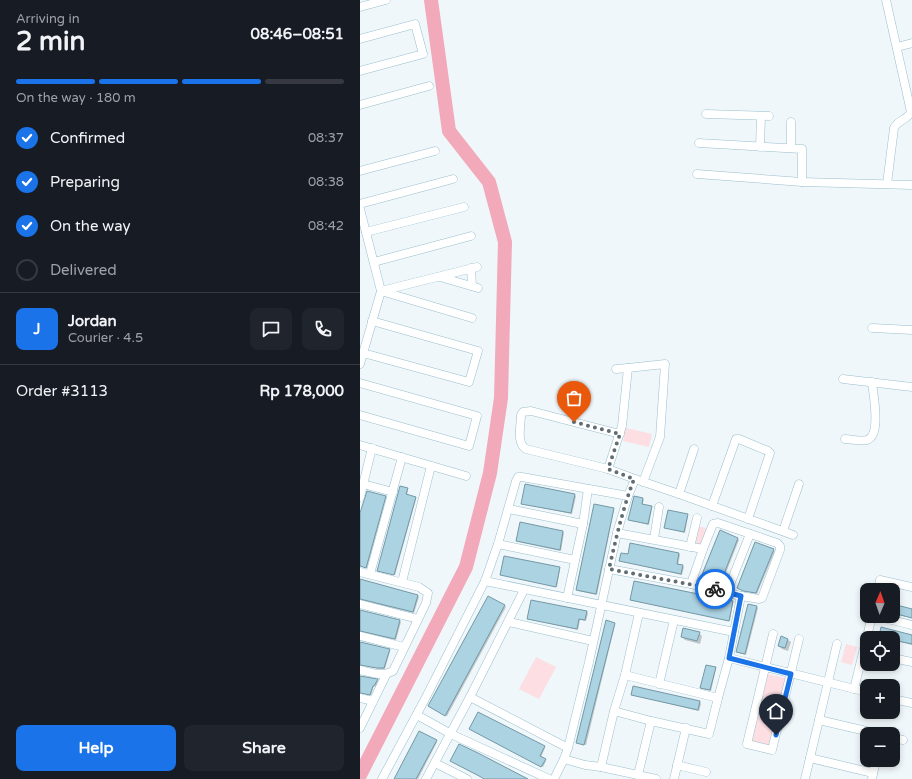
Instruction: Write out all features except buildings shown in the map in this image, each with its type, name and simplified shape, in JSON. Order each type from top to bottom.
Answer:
[{"type":"street","points":[[360,7],[386,0]]},
{"type":"street","points":[[886,0],[911,112],[909,116],[898,122],[894,128],[888,184]]},
{"type":"street","points":[[360,39],[415,24],[423,54],[360,71]]},
{"type":"street","points":[[897,47],[912,43]]},
{"type":"street","points":[[360,105],[429,86]]},
{"type":"street","points":[[706,114],[765,116],[760,146]]},
{"type":"street","points":[[791,122],[791,148]]},
{"type":"street","points":[[699,143],[802,149],[802,182]]},
{"type":"street","points":[[360,171],[435,151]]},
{"type":"street","points":[[697,174],[802,182],[912,185]]},
{"type":"street","points":[[360,364],[381,291],[360,209],[453,179]]},
{"type":"street","points":[[366,232],[464,207]]},
{"type":"street","points":[[374,262],[471,236]]},
{"type":"street","points":[[381,291],[439,276],[474,267],[475,287],[439,276]]},
{"type":"street","points":[[381,291],[472,318]]},
{"type":"street","points":[[364,352],[469,382],[478,350],[372,321]]},
{"type":"street","points":[[872,328],[912,330]]},
{"type":"street","points":[[616,369],[665,364],[660,437],[643,482]]},
{"type":"street","points":[[608,469],[620,434],[623,420],[628,368]]},
{"type":"street","points":[[842,379],[912,387]]},
{"type":"street","points":[[845,439],[866,440],[871,438],[873,434],[876,417],[872,382]]},
{"type":"street","points":[[360,383],[477,416],[469,446],[360,415]]},
{"type":"street","points":[[620,434],[531,411],[523,412],[521,415],[521,442],[523,447],[526,449],[608,469],[793,535]]},
{"type":"street","points":[[712,506],[736,439],[739,439],[770,453],[748,519]]},
{"type":"street","points":[[360,445],[466,476]]},
{"type":"street","points":[[360,497],[372,448]]},
{"type":"street","points":[[679,494],[694,449]]},
{"type":"street","points":[[370,574],[402,457]]},
{"type":"street","points":[[402,582],[431,466]]},
{"type":"street","points":[[382,779],[417,715],[485,581],[509,509],[516,481],[519,477],[628,496]]},
{"type":"street","points":[[554,779],[568,748],[617,533],[634,479]]},
{"type":"street","points":[[363,484],[393,492]]},
{"type":"street","points":[[783,531],[799,484]]},
{"type":"street","points":[[567,598],[583,524],[588,489]]},
{"type":"street","points":[[654,539],[659,507]]},
{"type":"street","points":[[509,509],[583,524]]},
{"type":"street","points":[[690,547],[697,518]]},
{"type":"street","points":[[609,569],[691,584],[759,599],[762,598],[780,550],[780,546],[777,543],[718,523],[713,524],[691,584]]},
{"type":"street","points":[[617,533],[703,549]]},
{"type":"street","points":[[727,592],[750,534]]},
{"type":"street","points":[[498,544],[575,560]]},
{"type":"street","points":[[360,572],[419,587],[428,593],[426,603],[393,672],[386,675],[360,670]]},
{"type":"street","points":[[879,583],[880,580],[894,583]]},
{"type":"street","points":[[485,581],[734,632]]},
{"type":"street","points":[[900,584],[912,587]]},
{"type":"street","points":[[426,779],[451,734],[524,590]]},
{"type":"street","points":[[614,711],[709,734],[729,658],[741,596]]},
{"type":"street","points":[[360,604],[418,619]]},
{"type":"street","points":[[601,767],[614,711],[625,675],[639,613]]},
{"type":"street","points":[[659,684],[674,620]]},
{"type":"street","points":[[509,622],[593,641]]},
{"type":"street","points":[[900,622],[912,625]]},
{"type":"street","points":[[773,634],[747,744],[772,750],[798,639]]},
{"type":"street","points":[[360,636],[404,647]]},
{"type":"street","points":[[805,779],[837,644]]},
{"type":"street","points":[[729,658],[860,690]]},
{"type":"street","points":[[900,659],[912,662]]},
{"type":"street","points":[[854,689],[860,668]]},
{"type":"street","points":[[360,728],[386,675]]},
{"type":"street","points":[[625,675],[718,698]]},
{"type":"street","points":[[470,697],[568,748]]},
{"type":"street","points":[[360,698],[374,701]]},
{"type":"street","points":[[900,701],[911,704]]},
{"type":"street","points":[[417,715],[451,734],[549,779]]},
{"type":"street","points":[[819,720],[860,730]]},
{"type":"street","points":[[638,775],[651,721]]},
{"type":"street","points":[[674,779],[686,728]]},
{"type":"street","points":[[900,739],[904,740]]},
{"type":"street","points":[[810,758],[873,776]]},
{"type":"street","points":[[564,759],[585,766],[601,767],[656,779]]},
{"type":"street","points":[[435,763],[467,779]]},
{"type":"street","points":[[677,765],[706,772]]},
{"type":"shaded area","points":[[626,428],[652,434],[649,447],[623,441]]},
{"type":"shaded area","points":[[697,526],[706,528],[703,545],[694,544]]},
{"type":"shaded area","points":[[846,644],[857,647],[852,665],[841,662]]},
{"type":"shaded area","points":[[536,657],[556,667],[539,699],[519,689]]},
{"type":"shaded area","points":[[767,674],[786,678],[769,746],[750,742]]},
{"type":"waterway","points":[[360,775],[466,567],[490,473],[501,398],[505,242],[489,182],[449,131],[431,0]]},
{"type":"way so far","points":[[574,422],[620,434],[608,469],[634,479],[617,533],[609,569],[715,589]]},
{"type":"route","points":[[715,589],[741,596],[729,658],[791,674],[776,735]]}]
